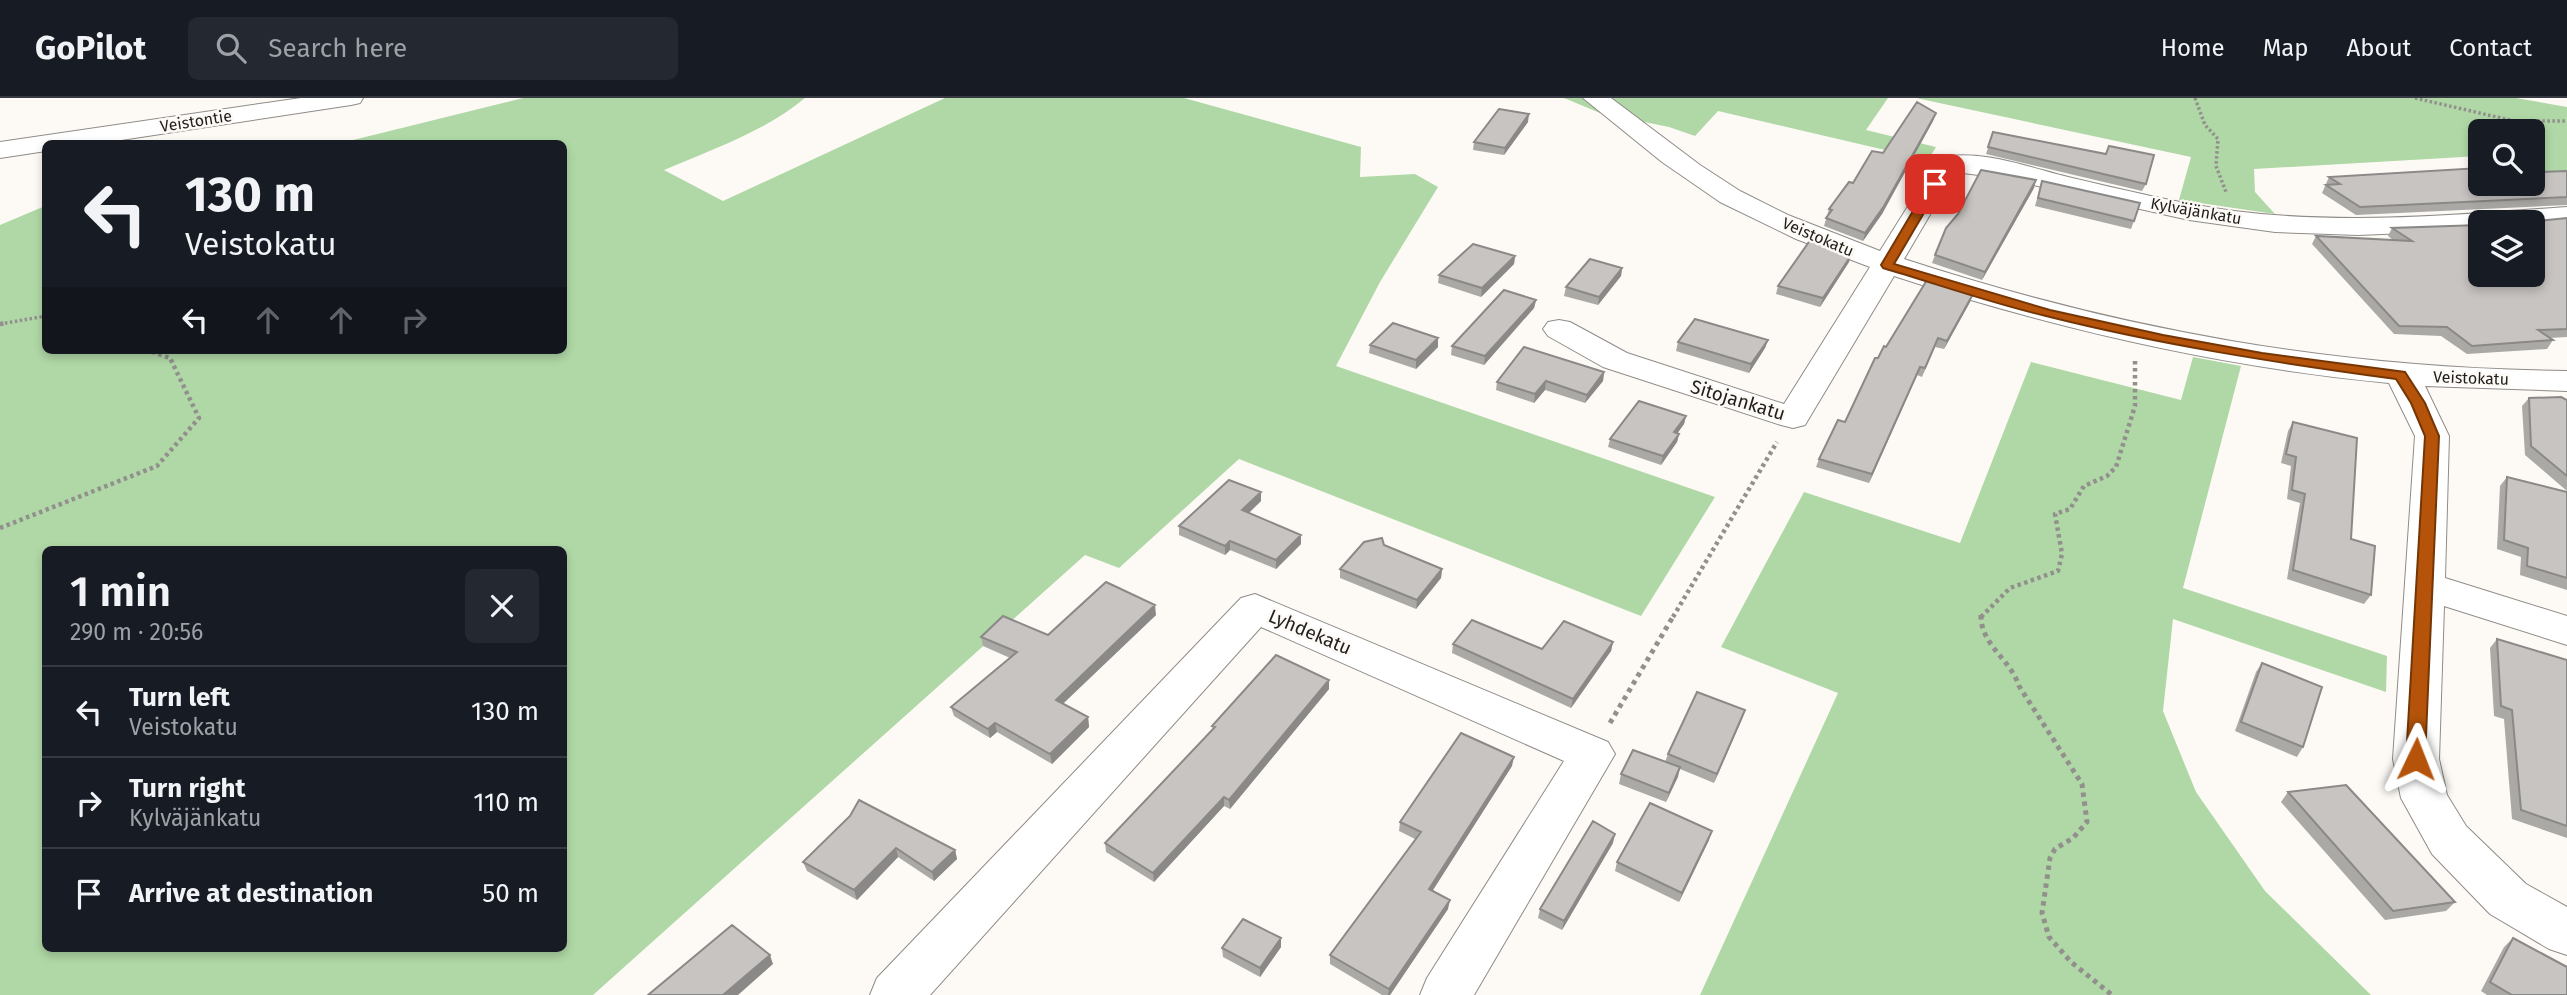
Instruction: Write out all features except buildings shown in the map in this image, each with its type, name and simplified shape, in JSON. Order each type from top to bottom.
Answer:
[{"type":"street","name":"Veistontie","points":[[68,140],[351,98]]},
{"type":"street","name":"Veistokatu","points":[[1595,98],[1690,170],[1750,207],[1887,265],[2047,313],[2262,357],[2401,375],[2567,381]]},
{"type":"street","name":"Veistontie","points":[[0,150],[42,144]]},
{"type":"street","name":"Kylväjänkatu","points":[[1887,265],[1947,164],[1968,163],[2158,205],[2252,221],[2378,227],[2567,215]]},
{"type":"street","name":"Sitojankatu","points":[[1559,329],[1615,360],[1793,418],[1887,265]]},
{"type":"street","points":[[2401,375],[2418,403],[2432,436],[2416,759],[2424,798],[2449,840],[2508,899],[2567,933]]},
{"type":"street","points":[[2424,585],[2567,631]]},
{"type":"street","name":"Lyhdekatu","points":[[896,995],[1255,608],[1592,754]]},
{"type":"street","points":[[1446,995],[1592,754]]},
{"type":"path","points":[[2195,98],[2205,125],[2218,139],[2213,152],[2214,166],[2225,192],[2243,206],[2252,221]]},
{"type":"path","points":[[2415,98],[2514,121],[2567,121]]},
{"type":"path","points":[[0,324],[42,317]]},
{"type":"path","points":[[2112,995],[2071,962],[2049,937],[2042,913],[2050,858],[2055,849],[2073,838],[2087,822],[2082,784],[2019,687],[2014,670],[1992,646],[1980,620],[1985,610],[2010,588],[2058,571],[2062,554],[2055,514],[2070,508],[2086,484],[2102,479],[2112,471],[2127,436],[2137,401],[2139,385],[2131,332]]},
{"type":"path","points":[[0,528],[157,466],[199,418],[170,358],[158,354]]},
{"type":"path","points":[[1592,754],[1793,418]]},
{"type":"green space","points":[[523,98],[805,98],[773,121],[664,170],[723,201],[945,98],[1184,98],[1361,147],[1360,177],[1415,174],[1438,187],[1380,282],[1336,366],[1715,497],[1641,616],[1239,459],[1119,568],[1085,555],[593,995],[0,995],[0,225],[42,207],[42,354],[567,354],[567,140],[353,140]]},
{"type":"green space","points":[[1564,98],[1888,98],[1866,130],[1936,147],[1928,160],[1718,111],[1695,136],[1669,127],[1600,113]]},
{"type":"green space","points":[[1916,98],[2516,98],[2567,107],[2567,186],[2545,174],[2545,119],[2468,119],[2468,157],[2254,169],[2255,192],[2275,214],[2179,200],[2191,157]]},
{"type":"green space","points":[[2193,357],[2241,366],[2183,588],[2387,656],[2386,692],[2173,619],[2163,711],[2196,792],[2265,891],[2371,995],[1700,995],[1838,693],[1721,647],[1804,492],[1960,543],[2031,362],[2181,400]]},
{"type":"route","points":[[1935,184],[1887,265],[2047,313],[2163,339],[2262,357],[2401,375],[2418,403],[2432,436],[2416,759]]}]
